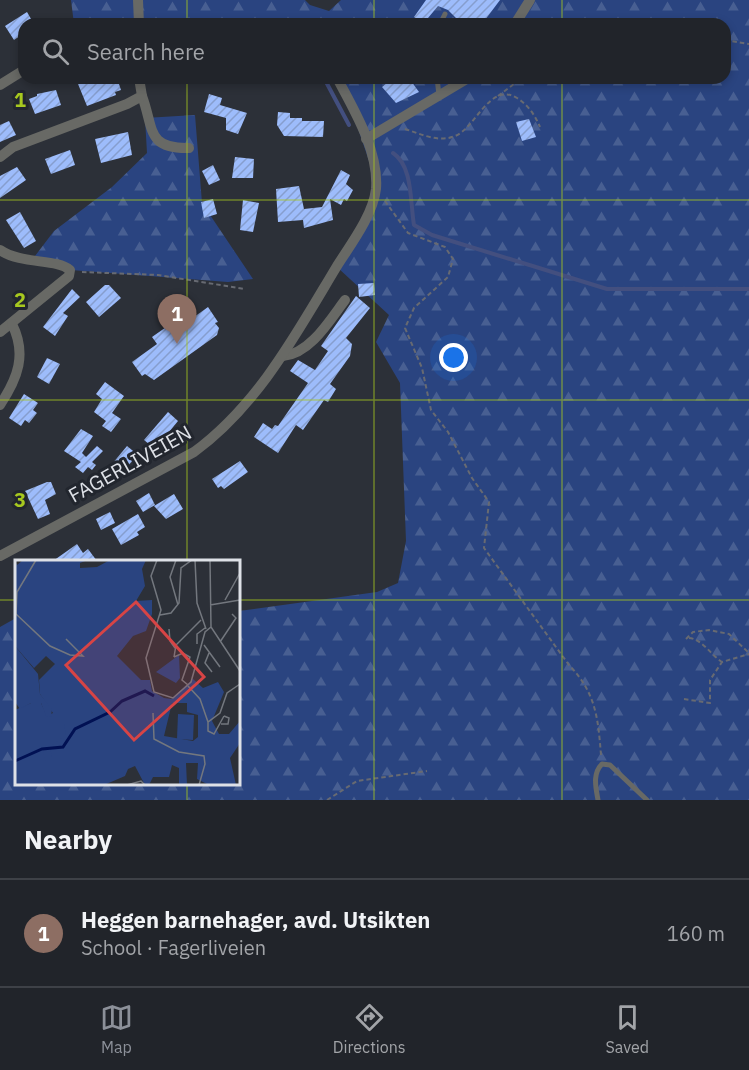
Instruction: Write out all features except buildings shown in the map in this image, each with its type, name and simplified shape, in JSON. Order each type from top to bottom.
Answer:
[{"type":"street","points":[[138,0],[139,18]]},
{"type":"street","points":[[519,18],[530,0]]},
{"type":"street","points":[[0,85],[18,74]]},
{"type":"street","points":[[140,84],[150,128],[159,143],[165,147],[189,148]]},
{"type":"street","name":"FAGERLIVEIEN","points":[[0,556],[194,452],[216,436],[238,414],[283,356],[362,225],[376,190],[372,156],[340,84]]},
{"type":"street","points":[[366,139],[459,84]]},
{"type":"street","points":[[0,157],[13,147],[127,104],[142,96]]},
{"type":"street","points":[[0,250],[17,259],[64,266],[70,270],[69,276],[0,332]]},
{"type":"street","name":"FAGERLIVEIEN","points":[[283,356],[297,352],[312,340],[345,300]]},
{"type":"street","points":[[0,405],[10,390],[20,363],[21,348],[12,324]]},
{"type":"lane","points":[[443,18],[445,14]]},
{"type":"lane","points":[[438,84],[439,97]]},
{"type":"lane","points":[[598,800],[596,776],[602,764],[610,765],[647,800]]},
{"type":"path","points":[[731,41],[749,44]]},
{"type":"path","points":[[393,123],[435,138],[455,136],[495,98],[514,84]]},
{"type":"path","points":[[495,98],[512,95],[521,100],[536,117],[540,127]]},
{"type":"path","points":[[376,190],[408,233],[445,247],[453,259],[448,277],[414,308],[405,328],[422,368],[431,410],[448,432],[489,502],[484,548],[569,665],[584,681],[598,714],[602,764]]},
{"type":"path","points":[[70,270],[158,276],[245,289]]},
{"type":"path","points":[[684,699],[710,703],[710,680],[722,662],[749,654],[740,641],[723,632],[693,632],[686,639],[691,637],[698,641],[712,656],[722,662]]},
{"type":"path","points":[[327,800],[357,781],[427,771]]},
{"type":"green space","points":[[71,0],[305,0],[310,5],[329,11],[341,0],[749,0],[749,800],[0,800],[0,627],[15,619],[15,785],[240,785],[240,611],[377,592],[398,583],[406,541],[400,383],[376,342],[389,315],[337,267],[378,187],[341,84],[731,84],[731,18],[73,18]]},
{"type":"green space","points":[[195,115],[202,203],[253,279],[228,282],[71,270],[32,260],[54,231],[112,187],[147,153],[145,118]]},
{"type":"waterway","points":[[327,84],[349,125]]},
{"type":"waterway","points":[[393,153],[404,166],[410,185],[414,225],[432,235],[607,289],[749,289]]},
{"type":"place","name":"Heggen barnehager, avd. Utsikten","points":[[177,344]]}]
